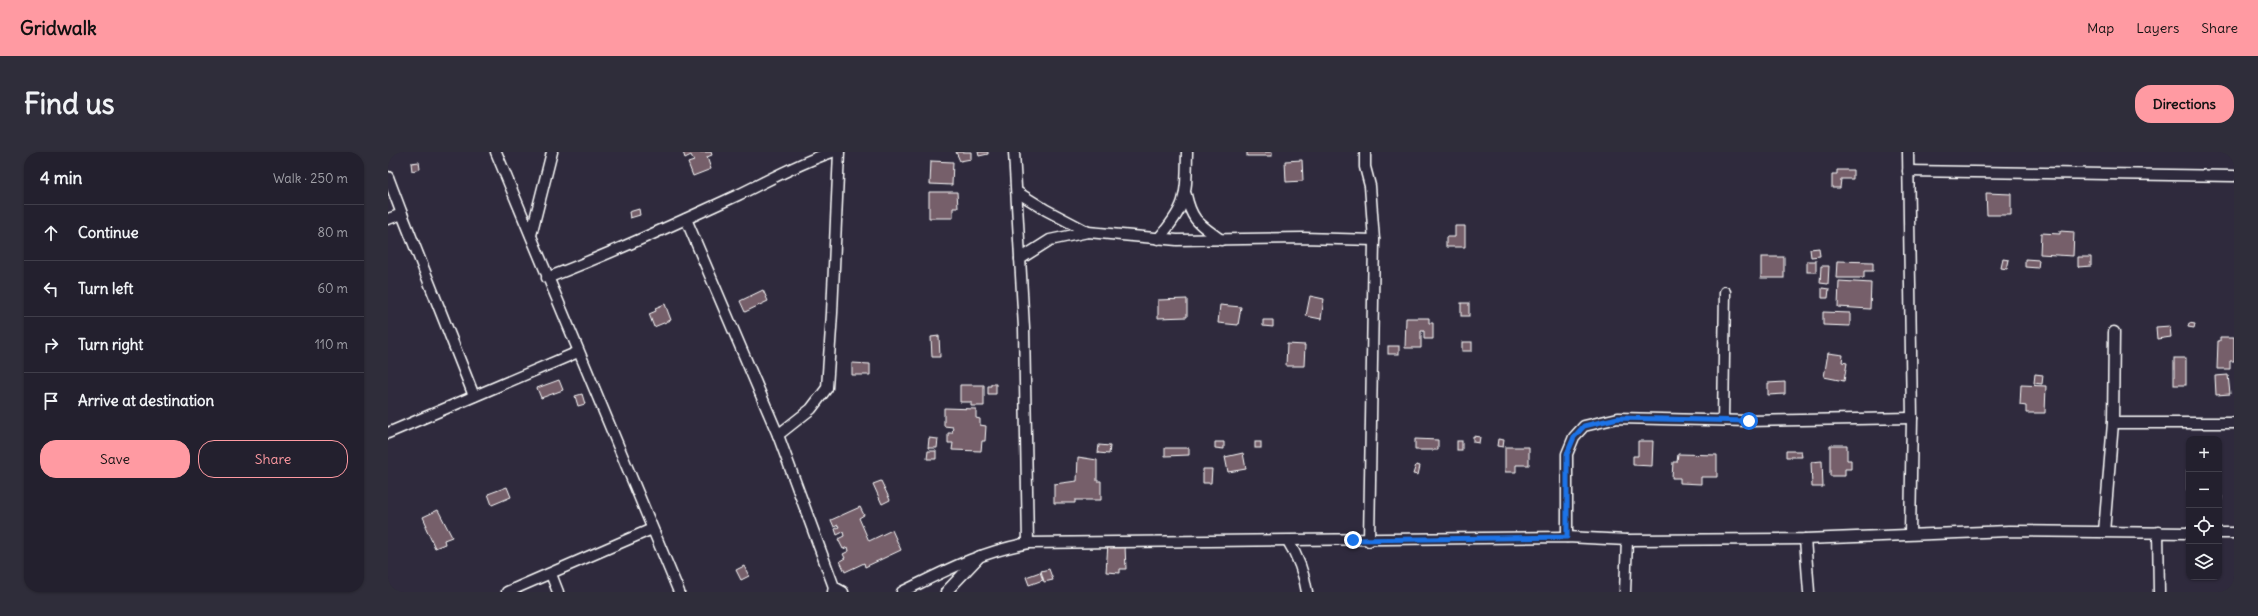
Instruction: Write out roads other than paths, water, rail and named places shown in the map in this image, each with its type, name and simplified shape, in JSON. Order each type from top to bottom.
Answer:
[{"type":"street","points":[[496,152],[531,235],[547,278],[679,592]]},
{"type":"street","points":[[531,235],[552,152]]},
{"type":"street","points":[[547,278],[620,250],[776,178],[804,161],[832,152]]},
{"type":"street","points":[[778,435],[811,409],[827,388],[837,218],[838,152]]},
{"type":"street","points":[[1014,152],[1024,328],[1028,543]]},
{"type":"street","points":[[1188,152],[1186,195],[1190,212],[1196,221],[1221,240]]},
{"type":"street","points":[[1365,152],[1365,167],[1370,186],[1374,240],[1369,540]]},
{"type":"street","points":[[1908,152],[1912,418],[1910,534]]},
{"type":"street","points":[[1908,171],[2234,176]]},
{"type":"street","points":[[388,177],[474,396]]},
{"type":"street","points":[[1016,192],[1088,232]]},
{"type":"street","points":[[1158,240],[1172,223],[1186,195]]},
{"type":"street","points":[[388,219],[402,214]]},
{"type":"street","points":[[686,219],[778,435],[837,590]]},
{"type":"street","points":[[1020,260],[1050,240],[1088,232],[1158,240],[1303,238],[1374,240]]},
{"type":"street","points":[[1723,420],[1725,292]]},
{"type":"street","points":[[2104,532],[2113,423],[2114,332]]},
{"type":"street","points":[[388,433],[578,352]]},
{"type":"street","points":[[1567,537],[1567,454],[1574,437],[1584,426],[1618,418],[1723,420],[1912,418]]},
{"type":"street","points":[[2113,423],[2234,422]]},
{"type":"street","points":[[507,592],[652,529]]},
{"type":"street","points":[[902,592],[982,554],[1028,543],[1567,537],[1627,540],[1805,539],[1910,534],[2104,532],[2186,533]]},
{"type":"street","points":[[2158,532],[2159,592]]},
{"type":"street","points":[[2222,533],[2234,533]]},
{"type":"street","points":[[1805,539],[1809,592]]},
{"type":"street","points":[[1625,592],[1627,540]]},
{"type":"street","points":[[1288,541],[1296,553],[1304,575],[1307,592]]},
{"type":"street","points":[[946,592],[982,554]]},
{"type":"street","points":[[551,574],[558,592]]}]
